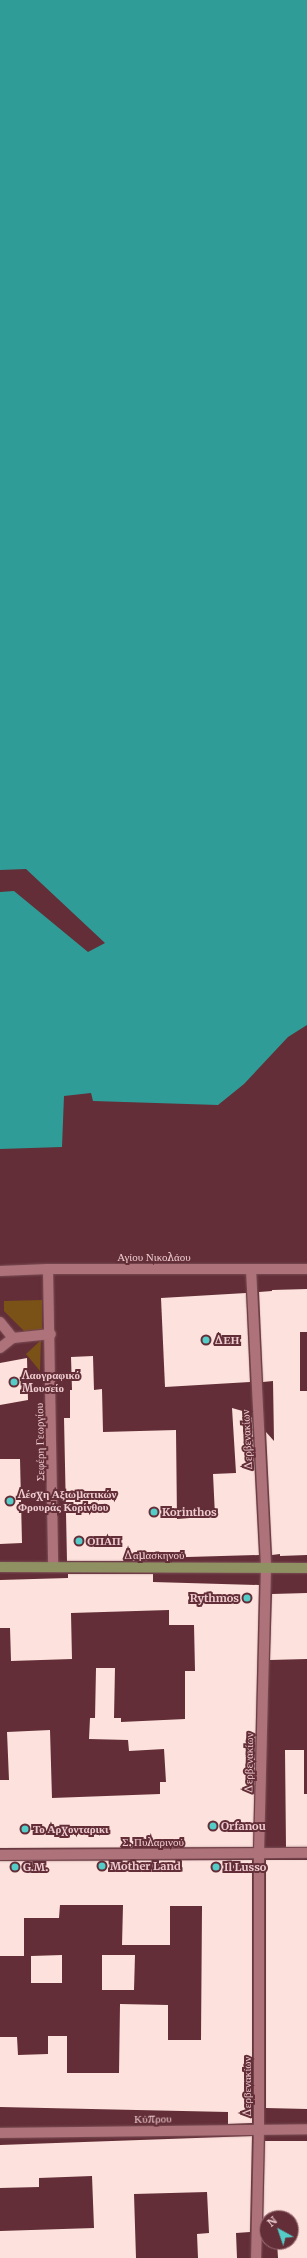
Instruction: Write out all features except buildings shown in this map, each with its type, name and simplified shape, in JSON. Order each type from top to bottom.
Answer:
[{"type":"main road","name":"Δαμασκηνού","points":[[0,1566],[307,1568]]},
{"type":"street","name":"Αγίου Νικολάου","points":[[0,1271],[48,1269],[307,1269]]},
{"type":"street","name":"Σεφέρη Γεωργίου","points":[[48,1269],[51,1334],[53,1567]]},
{"type":"street","name":"Δερβενακίων","points":[[251,1269],[266,1567],[259,1853],[259,2130],[256,2258]]},
{"type":"street","points":[[0,1322],[13,1338]]},
{"type":"street","points":[[0,1348],[13,1338],[51,1334]]},
{"type":"street","name":"Σ. Πυλαρινού","points":[[0,1855],[307,1853]]},
{"type":"street","name":"Κύπρου","points":[[0,2132],[307,2129]]},
{"type":"shaded area","points":[[42,1300],[42,1329],[24,1331],[4,1311],[4,1301]]},
{"type":"shaded area","points":[[41,1340],[40,1371],[26,1354]]},
{"type":"water","points":[[0,0],[307,0],[307,1025],[288,1037],[244,1084],[218,1105],[93,1101],[91,1093],[64,1096],[62,1147],[0,1149],[0,892],[14,891],[88,952],[105,943],[26,869],[0,870]]},
{"type":"place","name":"ΔΕΗ","points":[[206,1340]]},
{"type":"place","name":"Λαογραφικό Μουσείο","points":[[14,1382]]},
{"type":"place","name":"Λέσχη Αξιωματικών Φρουράς Κορίνθου","points":[[10,1501]]},
{"type":"place","name":"Korinthos","points":[[154,1512]]},
{"type":"place","name":"ΟΠΑΠ","points":[[79,1541]]},
{"type":"place","name":"Rythmos","points":[[247,1598]]},
{"type":"place","name":"Orfanou","points":[[213,1826]]},
{"type":"place","name":"Το Αρχονταρικι","points":[[25,1829]]},
{"type":"place","name":"Mother Land","points":[[102,1866]]},
{"type":"place","name":"G.M.","points":[[15,1867]]},
{"type":"place","name":"Il Lusso","points":[[216,1867]]}]
